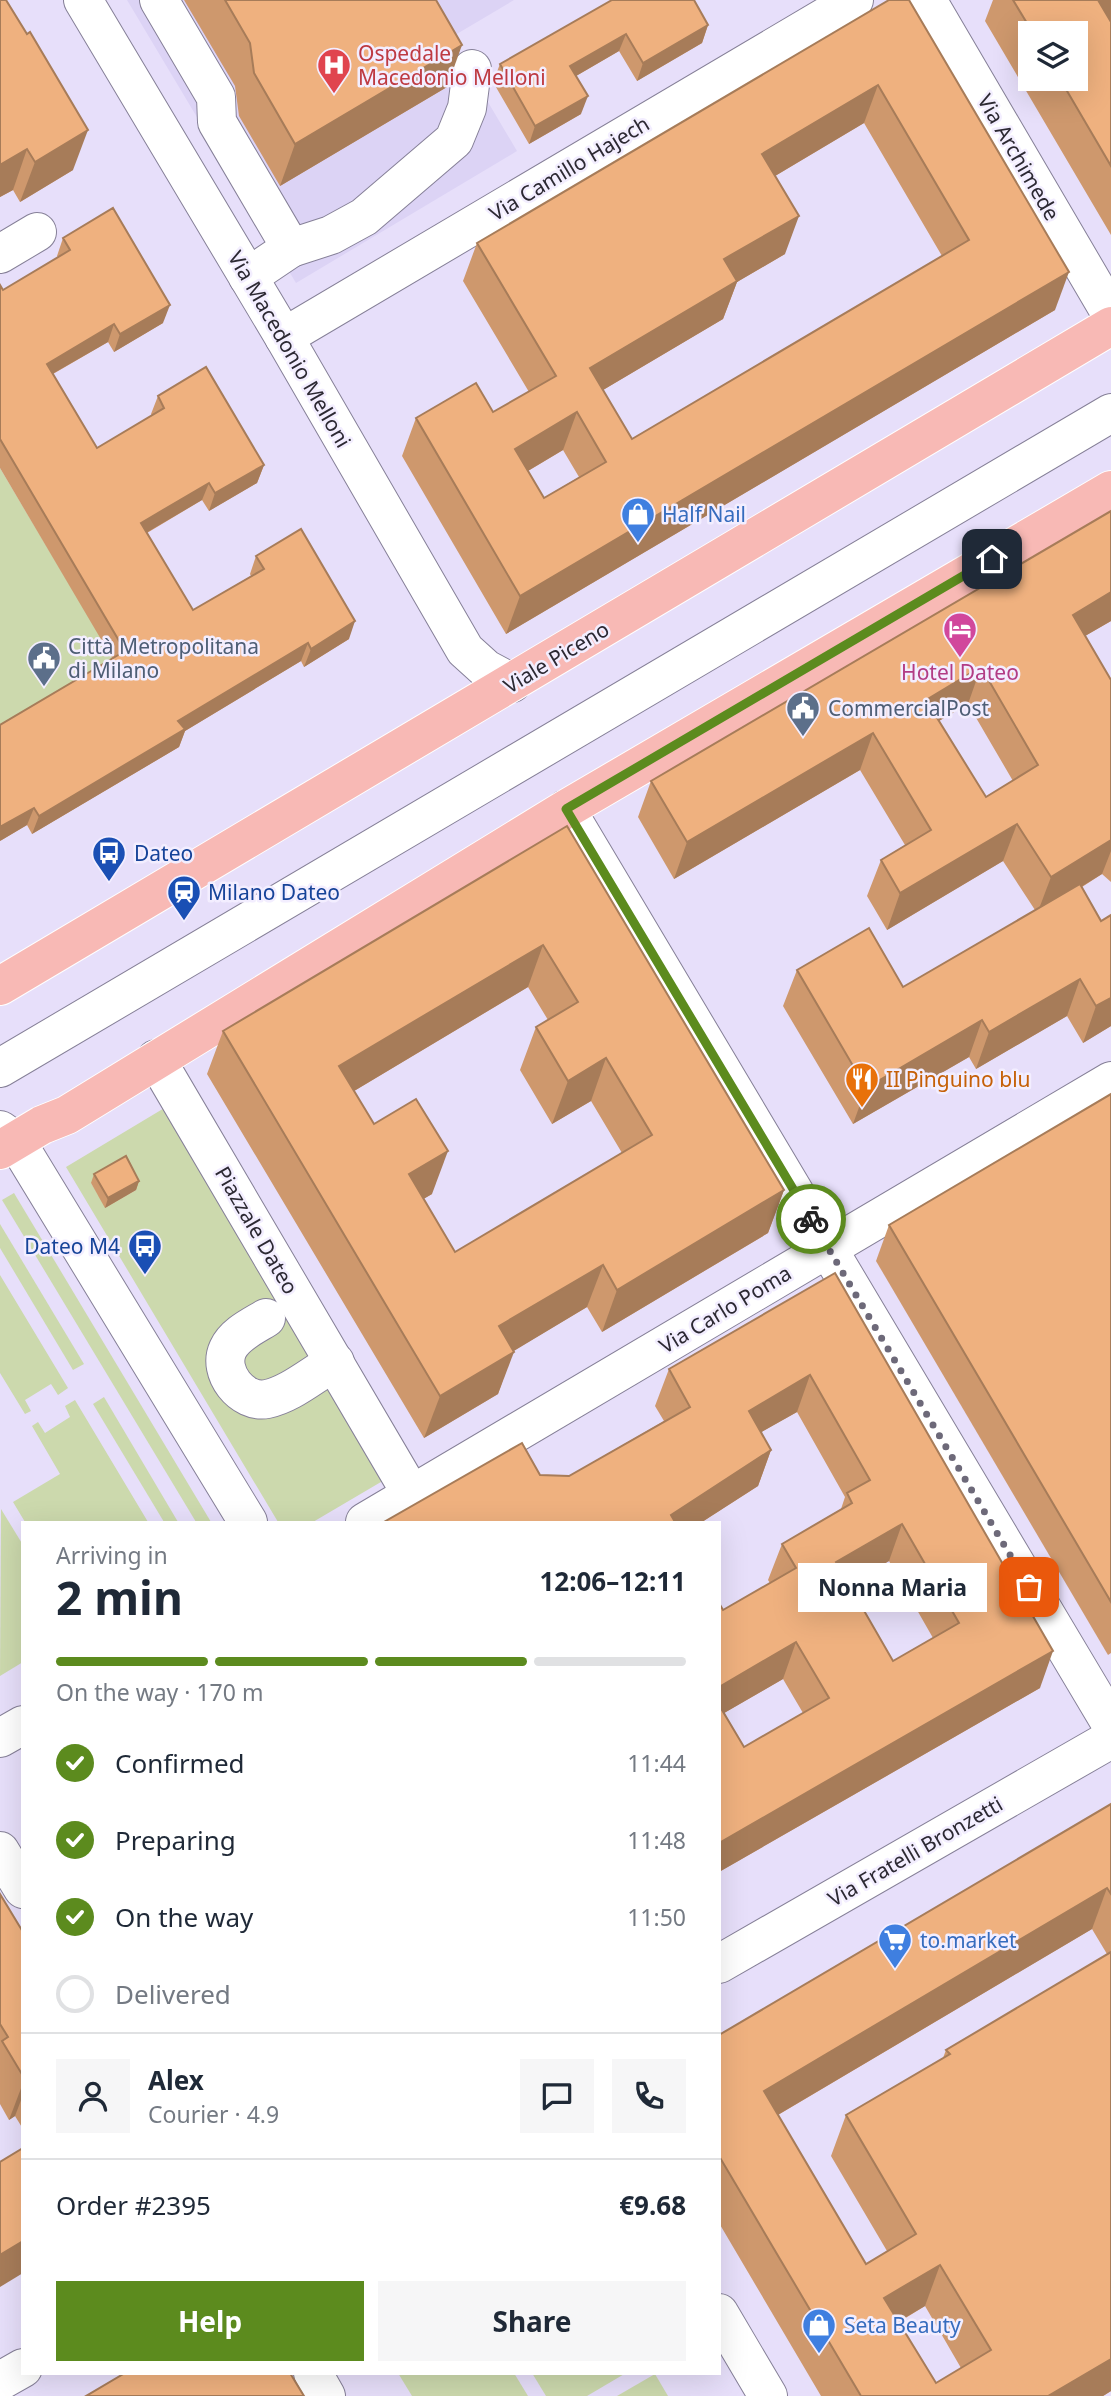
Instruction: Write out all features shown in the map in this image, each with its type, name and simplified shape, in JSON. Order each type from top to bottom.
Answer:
[{"type":"main road","name":"Viale Piceno","points":[[0,986],[1111,326]]},
{"type":"main road","points":[[5,1140],[67,1115],[566,809],[1111,489]]},
{"type":"street","name":"Via Macedonio Melloni","points":[[83,0],[284,337],[465,650],[486,669],[512,683]]},
{"type":"street","points":[[159,0],[216,97],[218,122],[292,248]]},
{"type":"street","name":"Via Camillo Hajech","points":[[284,337],[854,0]]},
{"type":"street","name":"Via Archimede","points":[[927,0],[1111,314]]},
{"type":"street","points":[[248,277],[292,248],[331,234],[364,217],[454,140],[467,108],[472,69]]},
{"type":"street","points":[[0,254],[37,232]]},
{"type":"street","points":[[0,1068],[1111,413]]},
{"type":"street","points":[[566,809],[1111,1724]]},
{"type":"street","name":"Piazzale Dateo","points":[[156,1059],[412,1495]]},
{"type":"street","name":"Via Carlo Poma","points":[[412,1495],[1111,1081]]},
{"type":"street","points":[[5,1140],[247,1521]]},
{"type":"street","points":[[266,1318],[236,1339],[227,1350],[225,1364],[229,1379],[251,1398],[264,1400],[280,1395],[335,1363]]},
{"type":"street","points":[[367,1521],[412,1495]]},
{"type":"street","points":[[0,1738],[21,1726]]},
{"type":"street","name":"Via Fratelli Bronzetti","points":[[721,1963],[1111,1739]]},
{"type":"street","points":[[0,1851],[21,1886]]},
{"type":"street","points":[[721,2316],[768,2396]]},
{"type":"street","points":[[0,2381],[21,2369]]},
{"type":"street","points":[[314,2375],[326,2396]]},
{"type":"shaded area","name":"Ospedale Macedonio Melloni","points":[[127,0],[514,0],[450,38],[517,151],[296,283]]},
{"type":"green space","points":[[0,468],[119,668],[0,739]]},
{"type":"green space","points":[[166,1107],[386,1479],[315,1521],[277,1521],[66,1167]],"holes":[[[91,1183],[136,1190],[106,1207]]]},
{"type":"green space","points":[[14,1193],[210,1521],[195,1521],[2,1200]]},
{"type":"green space","points":[[0,1224],[84,1364],[73,1370],[0,1248]]},
{"type":"green space","points":[[0,1275],[68,1388],[58,1395],[51,1384],[25,1400],[31,1411],[25,1414],[0,1373]]},
{"type":"green space","points":[[104,1397],[177,1521],[163,1521],[93,1404]]},
{"type":"green space","points":[[75,1400],[147,1521],[24,1521],[13,1502],[60,1474],[32,1426],[38,1422],[45,1433],[70,1417],[65,1406]]},
{"type":"green space","points":[[1,1509],[21,1542],[21,1663],[0,1676]]},
{"type":"green space","points":[[399,2375],[515,2375],[528,2396],[412,2396]]},
{"type":"green space","points":[[533,2375],[623,2375],[587,2396],[546,2396]]},
{"type":"green space","points":[[656,2375],[668,2396],[617,2396]]},
{"type":"building","points":[[0,0],[6,0],[27,34],[30,32],[88,130],[35,162],[27,149],[0,165]]},
{"type":"building","points":[[225,0],[436,0],[462,45],[295,144],[254,73],[250,43]]},
{"type":"building","points":[[612,0],[694,0],[708,25],[643,63],[626,34],[570,66],[588,96],[535,126],[500,64]]},
{"type":"building","points":[[889,0],[909,0],[1069,272],[520,596],[416,418],[476,383],[493,412],[556,376],[477,243]],"holes":[[[878,85],[969,240],[632,439],[590,368],[737,281],[724,259],[799,216],[762,154]],[[577,412],[606,462],[544,498],[515,449]]]},
{"type":"building","points":[[1013,0],[1098,0],[1111,22],[1111,166],[1067,91],[1088,91],[1088,21],[1026,21]]},
{"type":"building","points":[[113,208],[170,305],[120,334],[114,324],[47,364],[97,448],[164,408],[158,396],[206,367],[264,465],[215,493],[209,483],[141,523],[193,610],[264,569],[256,556],[301,529],[355,621],[311,649],[308,643],[178,721],[185,729],[39,816],[34,808],[0,827],[0,725],[125,651],[0,439],[0,285],[3,290],[70,250],[63,238]]},
{"type":"building","points":[[1111,511],[1111,592],[1073,615],[1111,680],[1111,840],[1051,877],[1017,824],[900,893],[881,860],[931,830],[873,733],[687,842],[651,781]],"holes":[[[981,667],[1038,765],[986,797],[926,700]]]},
{"type":"building","points":[[567,826],[784,1190],[617,1290],[603,1265],[499,1326],[514,1352],[440,1396],[223,1031]],"holes":[[[543,945],[578,1002],[536,1027],[568,1081],[606,1058],[652,1135],[455,1252],[409,1174],[448,1151],[416,1099],[374,1124],[339,1066]]]},
{"type":"building","points":[[1080,884],[1101,921],[1111,915],[1111,998],[1096,1006],[1080,979],[989,1032],[982,1020],[866,1088],[797,970],[869,928],[903,987]]},
{"type":"building","points":[[1111,1094],[1111,1602],[889,1225]]},
{"type":"building","points":[[126,1156],[139,1181],[108,1198],[94,1174]]},
{"type":"building","points":[[835,1273],[1053,1651],[721,1842],[721,1708],[744,1747],[829,1698],[796,1642],[721,1686],[721,1606],[723,1610],[796,1568],[782,1544],[852,1503],[847,1493],[870,1480],[810,1375],[749,1411],[771,1450],[671,1515],[674,1521],[386,1521],[522,1443],[540,1475],[569,1476],[690,1407],[669,1369]],"holes":[[[902,1524],[959,1623],[893,1661],[836,1562]]]},
{"type":"building","points":[[1111,1804],[1111,1894],[1107,1888],[764,2091],[866,2264],[916,2234],[846,2115],[950,2054],[946,2050],[1111,1952],[1111,2359],[1048,2396],[861,2396],[721,2159],[721,2034]],"holes":[[[940,2265],[991,2350],[936,2383],[884,2298]]]},
{"type":"building","points":[[0,1894],[21,1929],[21,2073],[2,2041],[8,2037],[0,2024]]},
{"type":"building","points":[[21,2149],[21,2242],[0,2255],[0,2162]]},
{"type":"building","points":[[122,2375],[291,2375],[304,2396],[86,2396]]},
{"type":"way so far","points":[[811,1219],[1029,1587]]},
{"type":"place","name":"Ospedale Macedonio Melloni","points":[[334,95]]},
{"type":"place","name":"Half Nail","points":[[638,544]]},
{"type":"place","name":"Hotel Dateo","points":[[960,659]]},
{"type":"place","name":"Città Metropolitana di Milano","points":[[44,688]]},
{"type":"place","name":"CommercialPost","points":[[803,738]]},
{"type":"place","name":"Dateo","points":[[109,883]]},
{"type":"place","name":"Milano Dateo","points":[[184,922]]},
{"type":"place","name":"II Pinguino blu","points":[[862,1109]]},
{"type":"place","name":"Dateo M4","points":[[145,1276]]},
{"type":"place","name":"Nonna Maria","points":[[1029,1587]]},
{"type":"place","name":"to.market","points":[[895,1970]]},
{"type":"place","name":"Seta Beauty","points":[[819,2355]]},
{"type":"route","points":[[811,1219],[566,809],[992,559]]}]
